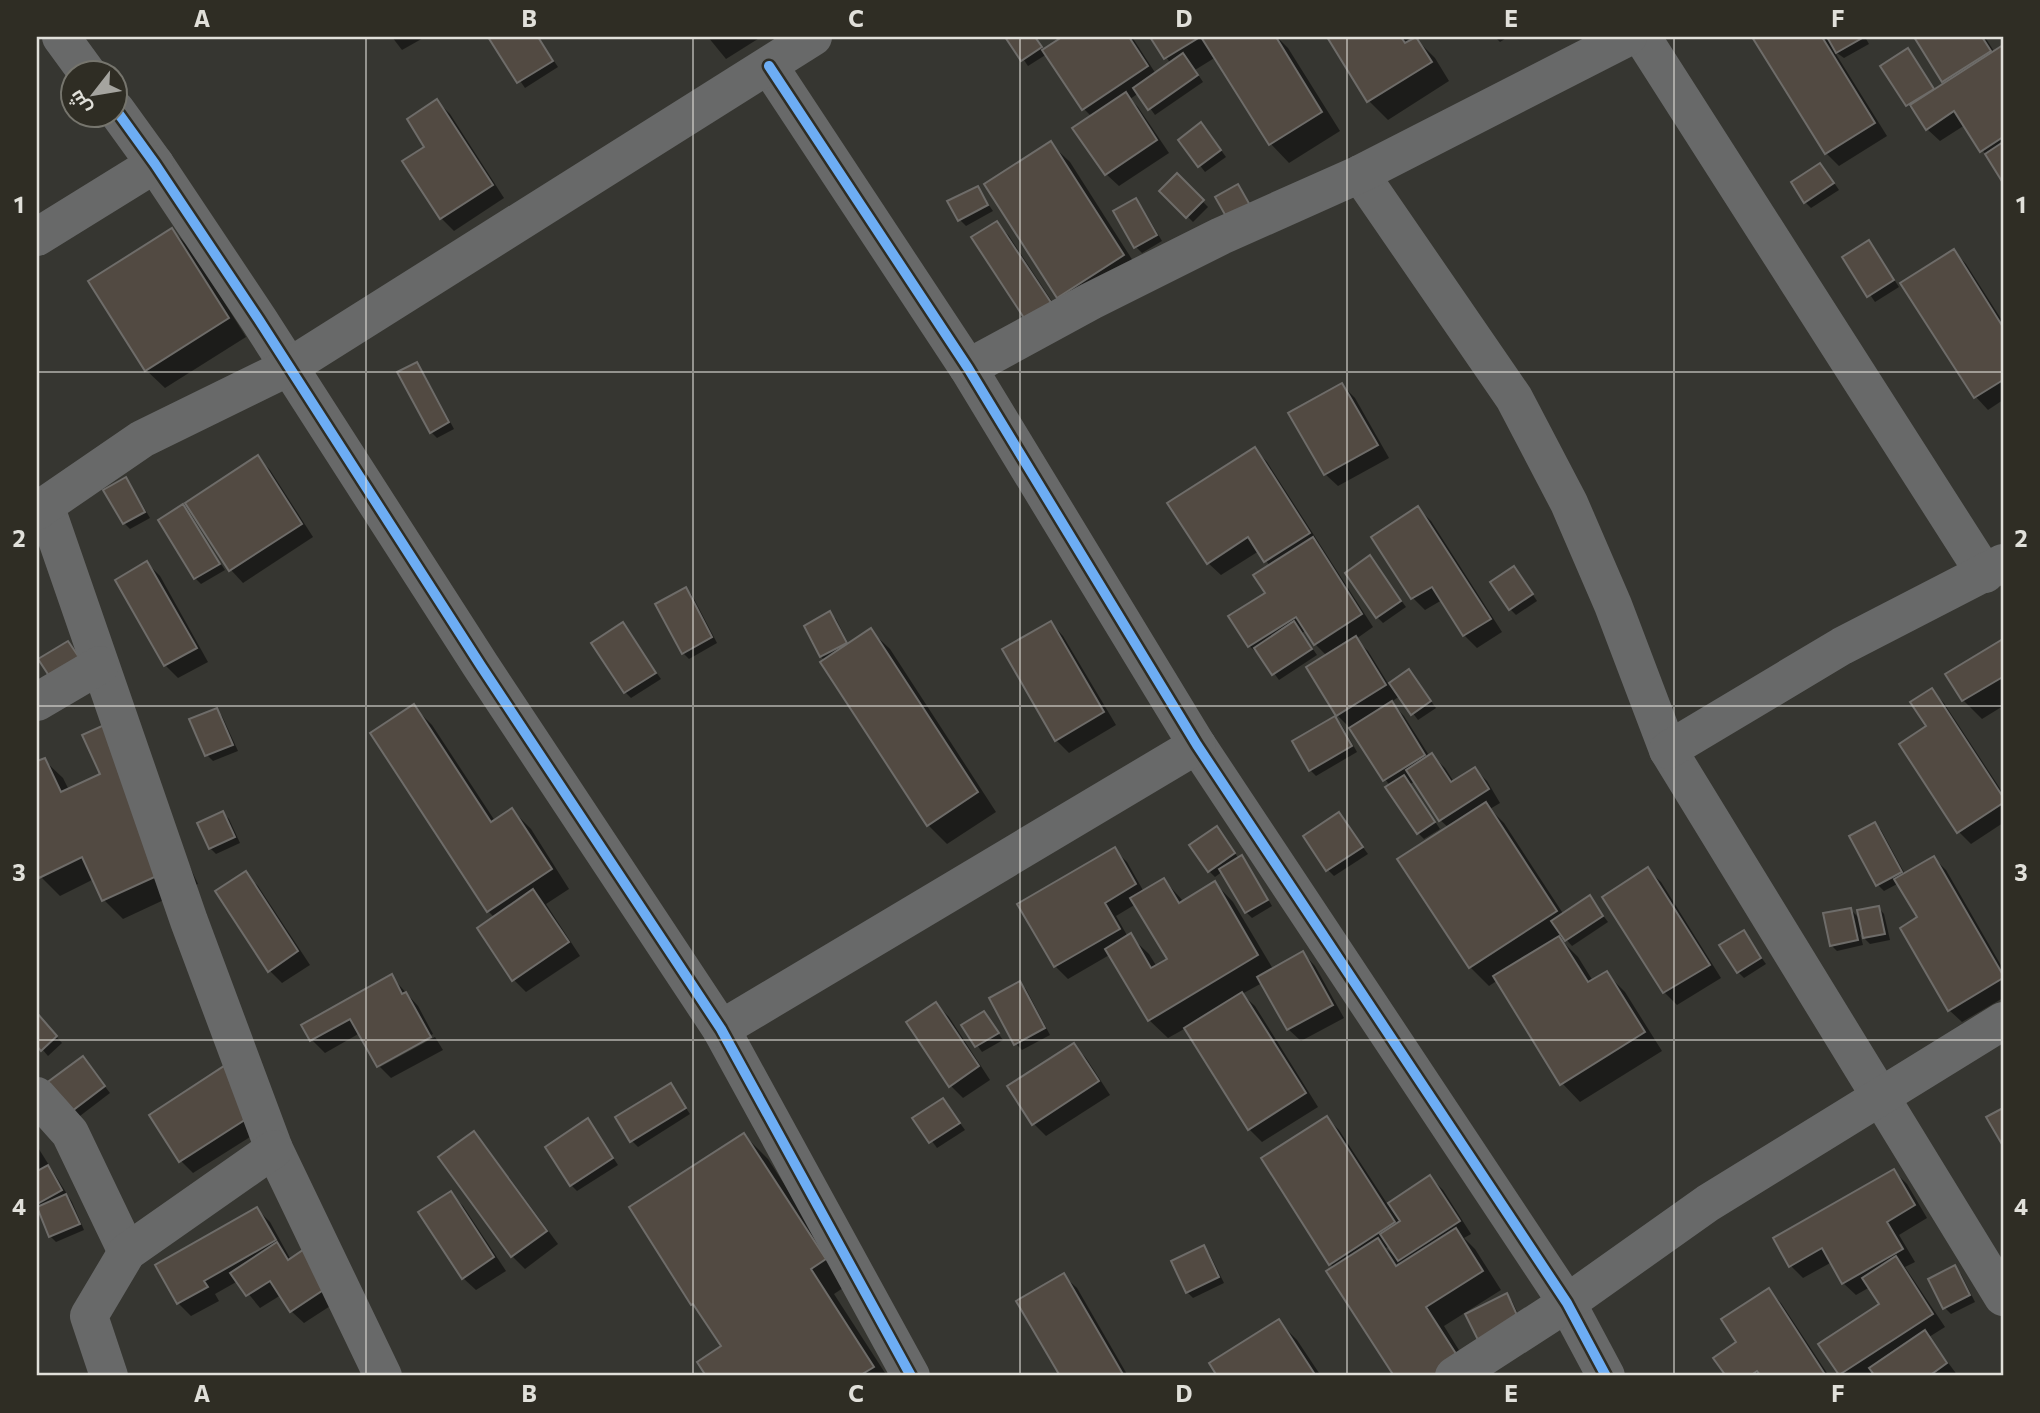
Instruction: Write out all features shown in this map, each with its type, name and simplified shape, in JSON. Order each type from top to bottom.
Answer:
[{"type":"street","points":[[61,37],[78,60]]},
{"type":"street","points":[[383,1376],[274,1149],[189,922],[100,665],[41,508],[142,439],[289,367],[813,37]]},
{"type":"street","points":[[968,368],[1091,301],[1209,242],[1360,174],[1628,37]]},
{"type":"street","points":[[1642,37],[1994,569],[1842,646],[1668,750]]},
{"type":"street","points":[[769,66],[968,368],[1197,745],[1567,1303],[1606,1376]]},
{"type":"street","points":[[130,129],[289,367],[481,666],[721,1029],[897,1371]]},
{"type":"street","points":[[37,237],[155,164]]},
{"type":"street","points":[[1360,174],[1520,410],[1569,503],[1613,605],[1668,750],[2003,1297]]},
{"type":"street","points":[[37,702],[100,665]]},
{"type":"street","points":[[721,1029],[1197,745]]},
{"type":"street","points":[[1454,1376],[1567,1303],[1708,1203],[2003,1021]]},
{"type":"street","points":[[37,1096],[70,1133],[127,1252]]},
{"type":"street","points":[[109,1376],[89,1316],[127,1252],[274,1149]]},
{"type":"building","points":[[488,37],[538,37],[553,61],[517,83]]},
{"type":"building","points":[[1005,37],[1035,37],[1042,47],[1021,61]]},
{"type":"building","points":[[1062,37],[1129,37],[1148,66],[1082,110],[1042,50]]},
{"type":"building","points":[[1150,37],[1200,37],[1164,59]]},
{"type":"building","points":[[1201,37],[1276,37],[1322,112],[1269,145]]},
{"type":"building","points":[[1327,37],[1401,37],[1405,43],[1416,37],[1432,62],[1367,102]]},
{"type":"building","points":[[1752,37],[1822,37],[1875,123],[1825,154]]},
{"type":"building","points":[[1827,37],[1864,37],[1836,53]]},
{"type":"building","points":[[1914,37],[1982,37],[1991,51],[1942,82]]},
{"type":"building","points":[[2003,45],[2003,137],[1980,152],[1954,111],[1926,130],[1910,105]]},
{"type":"building","points":[[1908,48],[1934,89],[1906,106],[1880,66]]},
{"type":"building","points":[[1183,53],[1198,75],[1148,110],[1133,88]]},
{"type":"building","points":[[1126,92],[1157,140],[1105,175],[1072,128]]},
{"type":"building","points":[[437,99],[493,185],[440,219],[402,161],[424,147],[407,119]]},
{"type":"building","points":[[1201,122],[1221,150],[1198,167],[1178,140]]},
{"type":"building","points":[[1051,141],[1124,255],[1057,298],[984,184]]},
{"type":"building","points":[[2003,142],[2003,183],[1985,154]]},
{"type":"building","points":[[1820,163],[1834,183],[1804,203],[1791,182]]},
{"type":"building","points":[[1177,173],[1204,200],[1186,218],[1159,191]]},
{"type":"building","points":[[1238,184],[1255,214],[1232,227],[1215,197]]},
{"type":"building","points":[[978,186],[988,205],[958,221],[947,201]]},
{"type":"building","points":[[1136,198],[1157,235],[1134,248],[1113,211]]},
{"type":"building","points":[[997,221],[1052,304],[1026,321],[971,237]]},
{"type":"building","points":[[172,228],[229,318],[145,371],[88,281]]},
{"type":"building","points":[[1869,240],[1894,280],[1867,297],[1842,257]]},
{"type":"building","points":[[1954,249],[2003,327],[2003,380],[1974,398],[1900,283]]},
{"type":"building","points":[[417,362],[449,422],[430,433],[397,372]]},
{"type":"building","points":[[1342,383],[1378,445],[1324,475],[1288,413]]},
{"type":"building","points":[[1255,447],[1310,533],[1264,562],[1248,537],[1207,564],[1167,503]]},
{"type":"building","points":[[258,455],[302,524],[229,571],[185,503]]},
{"type":"building","points":[[126,477],[145,512],[123,524],[103,490]]},
{"type":"building","points":[[183,504],[220,564],[194,579],[158,520]]},
{"type":"building","points":[[1418,506],[1491,619],[1463,636],[1432,587],[1411,599],[1371,537]]},
{"type":"building","points":[[1313,537],[1362,614],[1314,645],[1296,617],[1248,647],[1228,616],[1265,593],[1253,575]]},
{"type":"building","points":[[1370,555],[1401,601],[1376,618],[1345,573]]},
{"type":"building","points":[[147,561],[197,648],[164,666],[115,580]]},
{"type":"building","points":[[1514,566],[1533,594],[1509,610],[1490,582]]},
{"type":"building","points":[[686,587],[712,637],[682,654],[655,604]]},
{"type":"building","points":[[830,611],[847,643],[820,657],[804,626]]},
{"type":"building","points":[[1051,621],[1104,712],[1055,741],[1002,649]]},
{"type":"building","points":[[1294,621],[1312,649],[1272,675],[1254,648]]},
{"type":"building","points":[[623,622],[656,673],[624,693],[591,643]]},
{"type":"building","points":[[871,628],[978,792],[927,826],[820,662]]},
{"type":"building","points":[[1356,636],[1386,685],[1336,716],[1306,667]]},
{"type":"building","points":[[2003,639],[2003,681],[2001,678],[1962,701],[1945,674]]},
{"type":"building","points":[[68,641],[89,672],[59,691],[38,659]]},
{"type":"building","points":[[1409,669],[1431,701],[1411,715],[1389,683]]},
{"type":"building","points":[[1932,688],[2003,797],[2003,803],[1957,833],[1899,744],[1926,726],[1910,702]]},
{"type":"building","points":[[1392,701],[1425,755],[1383,781],[1349,728]]},
{"type":"building","points":[[414,704],[491,822],[512,808],[552,869],[487,912],[370,733]]},
{"type":"building","points":[[217,708],[233,745],[205,756],[189,719]]},
{"type":"building","points":[[1335,716],[1352,746],[1309,771],[1292,741]]},
{"type":"building","points":[[113,721],[181,865],[102,901],[82,857],[39,878],[37,761],[45,758],[61,792],[100,774],[82,735]]},
{"type":"building","points":[[1432,753],[1451,782],[1475,767],[1489,789],[1439,821],[1406,770]]},
{"type":"building","points":[[1404,775],[1435,822],[1417,834],[1385,787]]},
{"type":"building","points":[[1486,802],[1557,911],[1469,968],[1397,859]]},
{"type":"building","points":[[223,811],[235,837],[209,849],[197,823]]},
{"type":"building","points":[[1339,812],[1363,847],[1326,871],[1303,836]]},
{"type":"building","points":[[1875,822],[1902,872],[1876,886],[1849,836]]},
{"type":"building","points":[[1217,826],[1235,853],[1208,872],[1189,845]]},
{"type":"building","points":[[1115,847],[1136,884],[1105,903],[1120,929],[1054,967],[1017,904]]},
{"type":"building","points":[[1242,855],[1268,900],[1245,913],[1219,869]]},
{"type":"building","points":[[1934,856],[2003,975],[2003,978],[1948,1011],[1900,928],[1917,917],[1894,879]]},
{"type":"building","points":[[1648,867],[1710,965],[1663,993],[1602,897]]},
{"type":"building","points":[[246,871],[298,951],[268,972],[215,891]]},
{"type":"building","points":[[1164,878],[1179,903],[1215,881],[1258,955],[1148,1021],[1105,949],[1131,933],[1151,968],[1167,959],[1130,898]]},
{"type":"building","points":[[533,889],[569,942],[512,981],[477,928]]},
{"type":"building","points":[[1590,895],[1603,916],[1565,941],[1551,921]]},
{"type":"building","points":[[1879,906],[1885,934],[1863,938],[1857,910]]},
{"type":"building","points":[[1851,908],[1858,940],[1830,946],[1823,913]]},
{"type":"building","points":[[1744,930],[1761,958],[1737,973],[1719,945]]},
{"type":"building","points":[[1559,936],[1588,982],[1607,971],[1645,1032],[1560,1085],[1493,976]]},
{"type":"building","points":[[1303,951],[1333,1005],[1287,1030],[1257,977]]},
{"type":"building","points":[[392,974],[402,994],[406,992],[431,1037],[377,1067],[350,1019],[310,1041],[301,1025]]},
{"type":"building","points":[[1020,981],[1045,1028],[1014,1045],[989,998]]},
{"type":"building","points":[[1242,992],[1306,1093],[1248,1130],[1184,1028]]},
{"type":"building","points":[[936,1002],[979,1066],[949,1087],[906,1022]]},
{"type":"building","points":[[984,1011],[999,1033],[975,1047],[961,1025]]},
{"type":"building","points":[[37,1013],[57,1036],[41,1051],[37,1046]]},
{"type":"building","points":[[1074,1043],[1099,1081],[1032,1125],[1007,1086]]},
{"type":"building","points":[[83,1056],[105,1086],[68,1114],[45,1084]]},
{"type":"building","points":[[224,1066],[254,1114],[179,1162],[149,1115]]},
{"type":"building","points":[[671,1083],[686,1108],[630,1142],[615,1117]]},
{"type":"building","points":[[943,1098],[960,1123],[929,1143],[912,1118]]},
{"type":"building","points":[[2003,1108],[2003,1146],[1986,1117]]},
{"type":"building","points":[[1327,1116],[1395,1222],[1329,1265],[1261,1158]]},
{"type":"building","points":[[588,1118],[613,1158],[570,1186],[545,1147]]},
{"type":"building","points":[[474,1131],[547,1231],[511,1257],[438,1157]]},
{"type":"building","points":[[744,1133],[826,1259],[811,1269],[874,1367],[859,1376],[706,1376],[697,1362],[721,1346],[693,1304],[691,1305],[629,1207]]},
{"type":"building","points":[[48,1165],[62,1190],[37,1204],[37,1171]]},
{"type":"building","points":[[1894,1169],[1915,1205],[1887,1222],[1903,1249],[1842,1284],[1822,1248],[1789,1267],[1773,1238]]},
{"type":"building","points":[[1430,1175],[1460,1221],[1398,1261],[1380,1234],[1400,1221],[1388,1203]]},
{"type":"building","points":[[451,1191],[494,1257],[462,1279],[418,1212]]},
{"type":"building","points":[[66,1194],[80,1224],[49,1237],[37,1207]]},
{"type":"building","points":[[257,1207],[276,1240],[204,1281],[208,1287],[177,1304],[155,1265]]},
{"type":"building","points":[[1456,1228],[1483,1271],[1426,1307],[1460,1360],[1434,1376],[1394,1376],[1326,1271],[1378,1238],[1396,1266]]},
{"type":"building","points":[[322,1237],[346,1275],[290,1312],[270,1281],[246,1296],[230,1273],[277,1242],[288,1260]]},
{"type":"building","points":[[1204,1245],[1219,1277],[1186,1293],[1171,1261]]},
{"type":"building","points":[[1896,1256],[1933,1314],[1839,1375],[1818,1344],[1879,1304],[1862,1278]]},
{"type":"building","points":[[1955,1265],[1970,1295],[1943,1309],[1928,1279]]},
{"type":"building","points":[[1064,1273],[1124,1376],[1060,1376],[1016,1301]]},
{"type":"building","points":[[1769,1288],[1826,1376],[1761,1376],[1757,1371],[1750,1376],[1726,1376],[1713,1358],[1736,1342],[1721,1319]]},
{"type":"building","points":[[1507,1293],[1521,1324],[1480,1344],[1465,1314]]},
{"type":"building","points":[[1279,1319],[1316,1376],[1217,1376],[1209,1363]]},
{"type":"building","points":[[1925,1330],[1947,1363],[1929,1376],[1875,1376],[1869,1368]]},
{"type":"cycle path","points":[[769,66],[968,368],[1197,745],[1567,1303],[1606,1376]]},
{"type":"cycle path","points":[[130,129],[259,320],[481,666],[721,1029],[911,1376]]}]
